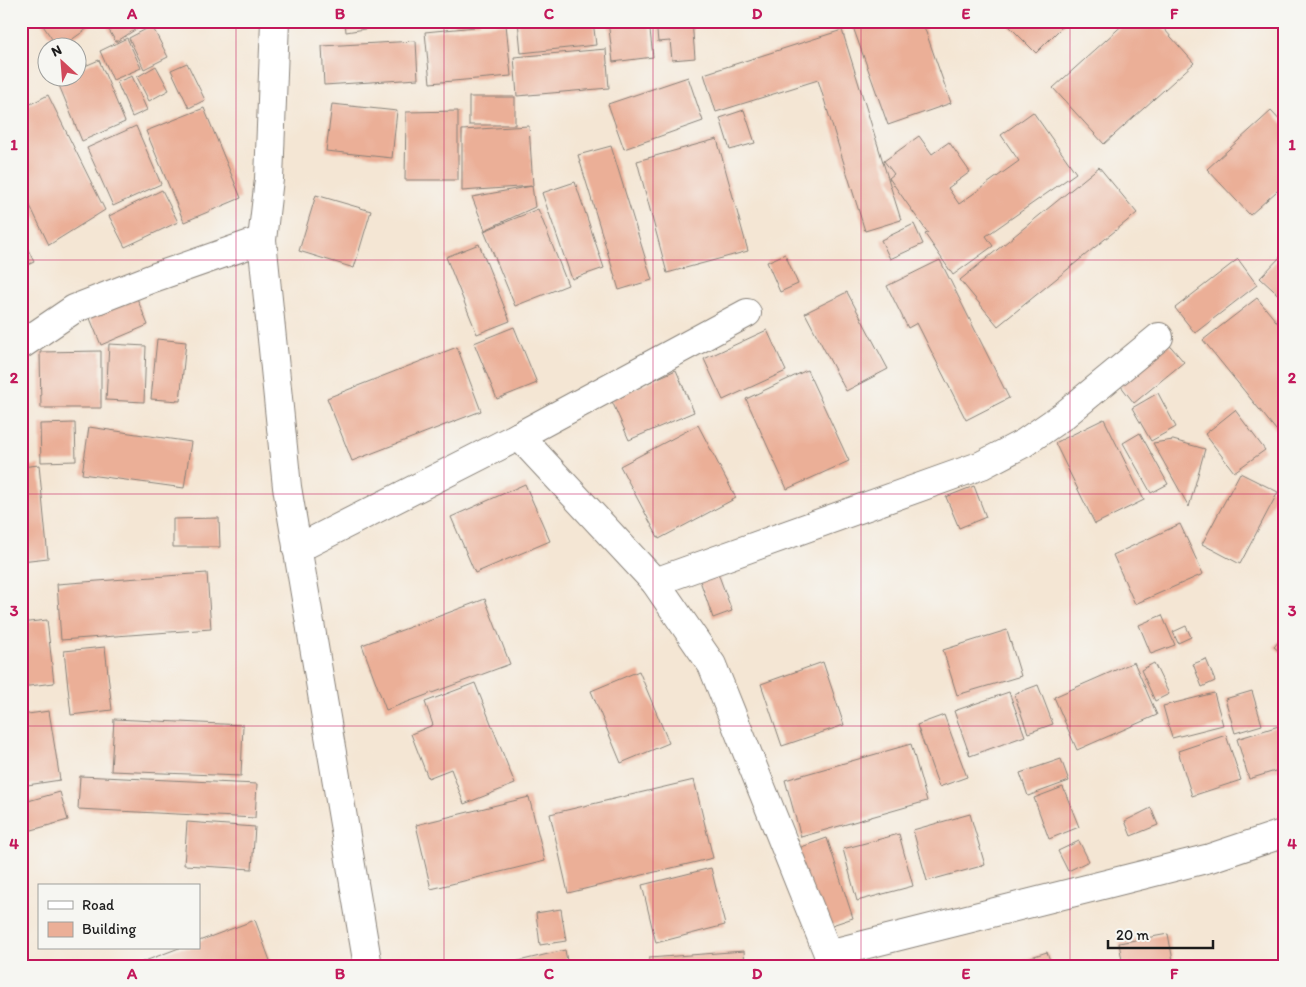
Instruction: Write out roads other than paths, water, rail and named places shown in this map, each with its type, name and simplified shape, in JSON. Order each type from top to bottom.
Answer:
[{"type":"street","points":[[275,21],[268,179],[262,240],[287,487],[368,966]]},
{"type":"street","points":[[21,345],[74,309],[153,278],[262,240]]},
{"type":"street","points":[[297,549],[519,436],[748,313]]},
{"type":"street","points":[[655,582],[982,465],[1024,443],[1063,416],[1159,337]]},
{"type":"street","points":[[519,436],[655,582],[712,665],[830,960],[1210,858],[1285,833]]}]
